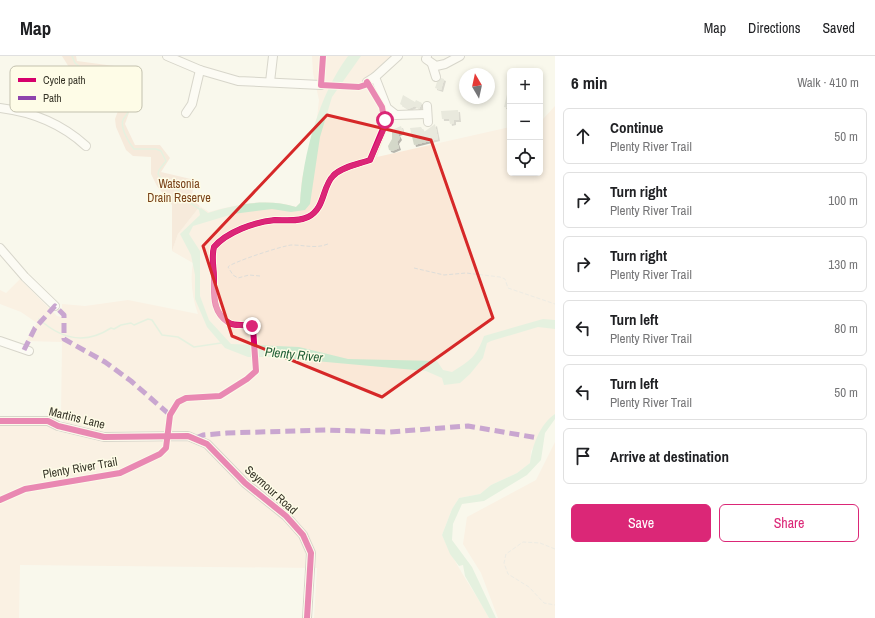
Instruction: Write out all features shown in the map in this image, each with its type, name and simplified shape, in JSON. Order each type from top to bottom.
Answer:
[{"type":"street","points":[[167,56],[200,70],[238,81],[321,85]]},
{"type":"street","points":[[270,82],[273,56]]},
{"type":"street","points":[[367,82],[375,77],[398,56]]},
{"type":"street","points":[[427,56],[426,58],[432,64],[436,76]]},
{"type":"street","points":[[432,64],[440,66],[460,56]]},
{"type":"street","points":[[186,113],[192,104],[200,70]]},
{"type":"street","points":[[375,77],[387,108],[391,113],[398,116],[427,114]]},
{"type":"street","points":[[0,108],[10,110]]},
{"type":"street","points":[[22,112],[48,120],[72,134],[86,146]]},
{"type":"street","points":[[0,248],[25,277],[55,306]]},
{"type":"street","points":[[0,341],[29,351]]},
{"type":"street","name":"Martins Lane","points":[[0,421],[48,421],[58,426],[104,437],[158,435],[196,438]]},
{"type":"street","name":"Seymour Road","points":[[196,438],[207,444],[245,483],[286,516],[303,535],[312,554],[307,618]]},
{"type":"path","points":[[260,276],[235,277],[228,267],[233,263],[245,261],[268,250],[284,246],[292,245],[316,248],[328,244]]},
{"type":"path","points":[[414,268],[444,274],[466,273],[500,277],[505,279],[508,288],[555,304]]},
{"type":"path","points":[[555,549],[540,543],[523,542],[506,554],[504,564],[508,574],[529,587],[544,603],[555,605]]},
{"type":"highlighted area","points":[[327,115],[431,140],[493,318],[382,397],[232,336],[203,246]]},
{"type":"shaded area","points":[[312,56],[392,56],[370,77],[363,80],[364,84],[372,83],[390,120],[377,157],[507,128],[507,176],[543,176],[543,119],[555,106],[555,414],[531,451],[530,463],[517,473],[491,485],[480,494],[459,498],[452,509],[442,535],[452,556],[489,618],[314,618],[317,568],[20,565],[19,618],[0,618],[0,426],[49,425],[59,432],[64,430],[66,425],[61,418],[62,342],[26,341],[37,323],[21,312],[0,304],[0,290],[6,293],[20,279],[57,316],[62,317],[62,304],[85,306],[128,300],[198,314],[192,288],[193,263],[172,251],[178,234],[200,206],[209,212],[252,203],[285,204],[296,207],[300,203],[302,179],[317,118],[319,100],[313,73]]},
{"type":"shaded area","points":[[555,442],[555,618],[498,618],[481,573],[463,544],[467,517],[536,480]]},
{"type":"green space","name":"Watsonia Drain Reserve","points":[[62,56],[76,56],[77,61],[114,66],[68,66]]},
{"type":"green space","name":"Watsonia Drain Reserve","points":[[118,112],[129,112],[125,124],[135,145],[160,145],[170,158],[161,172],[195,180],[191,199],[200,206],[178,234],[172,251],[172,205],[157,186],[151,174],[151,157],[133,156],[126,150],[116,127],[115,119]]},
{"type":"water","name":"Plenty River","points":[[348,56],[361,56],[332,97],[320,137],[310,204],[305,210],[291,212],[272,209],[233,214],[193,226],[189,234],[200,251],[200,296],[209,320],[231,344],[299,347],[348,359],[437,361],[443,370],[452,372],[464,365],[476,353],[484,336],[543,319],[555,320],[555,329],[538,327],[487,343],[483,358],[470,374],[460,383],[444,385],[442,378],[426,371],[271,357],[248,357],[225,348],[207,327],[195,299],[195,275],[191,255],[180,234],[200,215],[199,210],[201,208],[208,213],[252,203],[285,204],[296,207],[300,203],[305,165],[314,126],[329,89]]},
{"type":"water","points":[[555,414],[555,419],[545,433],[541,460],[527,475],[484,501],[462,504],[453,524],[452,540],[472,567],[496,618],[489,618],[465,576],[463,565],[459,566],[450,554],[442,535],[452,509],[459,498],[480,494],[491,485],[517,473],[530,463],[535,443],[541,429]]},
{"type":"pier","points":[[329,82],[344,84],[341,89],[328,88]]},
{"type":"building","points":[[441,78],[444,79],[441,90],[435,88],[437,82]]},
{"type":"building","points":[[507,94],[507,108],[504,107]]},
{"type":"building","points":[[403,95],[415,102],[416,100],[422,103],[419,109],[415,106],[408,109],[400,104]]},
{"type":"building","points":[[458,110],[459,120],[454,120],[454,123],[450,124],[449,119],[442,119],[441,111]]},
{"type":"building","points":[[435,124],[438,139],[414,145],[410,128],[421,127],[424,132]]},
{"type":"building","points":[[401,126],[403,132],[398,134],[400,138],[397,142],[399,148],[392,151],[389,150],[388,146],[392,139],[392,132],[395,131],[394,129]]},
{"type":"waterway","points":[[72,56],[75,63],[79,66]]},
{"type":"waterway","points":[[128,112],[122,123],[124,131],[134,149],[156,149],[161,151],[166,161],[159,170],[158,174],[165,184],[171,185],[178,190],[182,198],[201,210]]},
{"type":"waterway","points":[[39,319],[47,326],[65,335],[83,338],[92,337],[121,325],[131,323],[134,325],[148,319],[152,320],[162,335],[178,337],[194,347],[221,343]]},
{"type":"marked path","points":[[24,350],[35,328],[55,306],[64,315],[64,339],[105,362],[131,381],[170,415]]},
{"type":"marked path","points":[[196,438],[203,435],[227,433],[326,430],[389,432],[468,426],[538,438]]},
{"type":"cycle path","points":[[323,56],[321,85],[359,87],[368,84]]},
{"type":"cycle path","name":"Plenty River Trail","points":[[0,500],[25,489],[120,473],[160,454],[166,448],[170,415],[178,402],[186,398],[220,396],[247,379],[256,371],[253,328],[229,323],[223,319],[217,309],[214,291],[214,247],[233,232],[250,225],[267,221],[296,220],[308,217],[318,209],[329,181],[336,173],[345,168],[370,160],[385,124],[382,107],[367,82]]},
{"type":"cycle path","points":[[0,421],[48,421],[58,426],[104,437],[188,436],[207,444],[245,483],[286,516],[303,535],[311,553],[307,618]]},
{"type":"route","points":[[252,326],[241,326],[229,323],[214,304],[214,276],[212,259],[214,247],[222,240],[253,224],[272,220],[298,220],[312,215],[322,202],[329,181],[333,176],[343,170],[370,160],[384,129],[385,120]]}]
